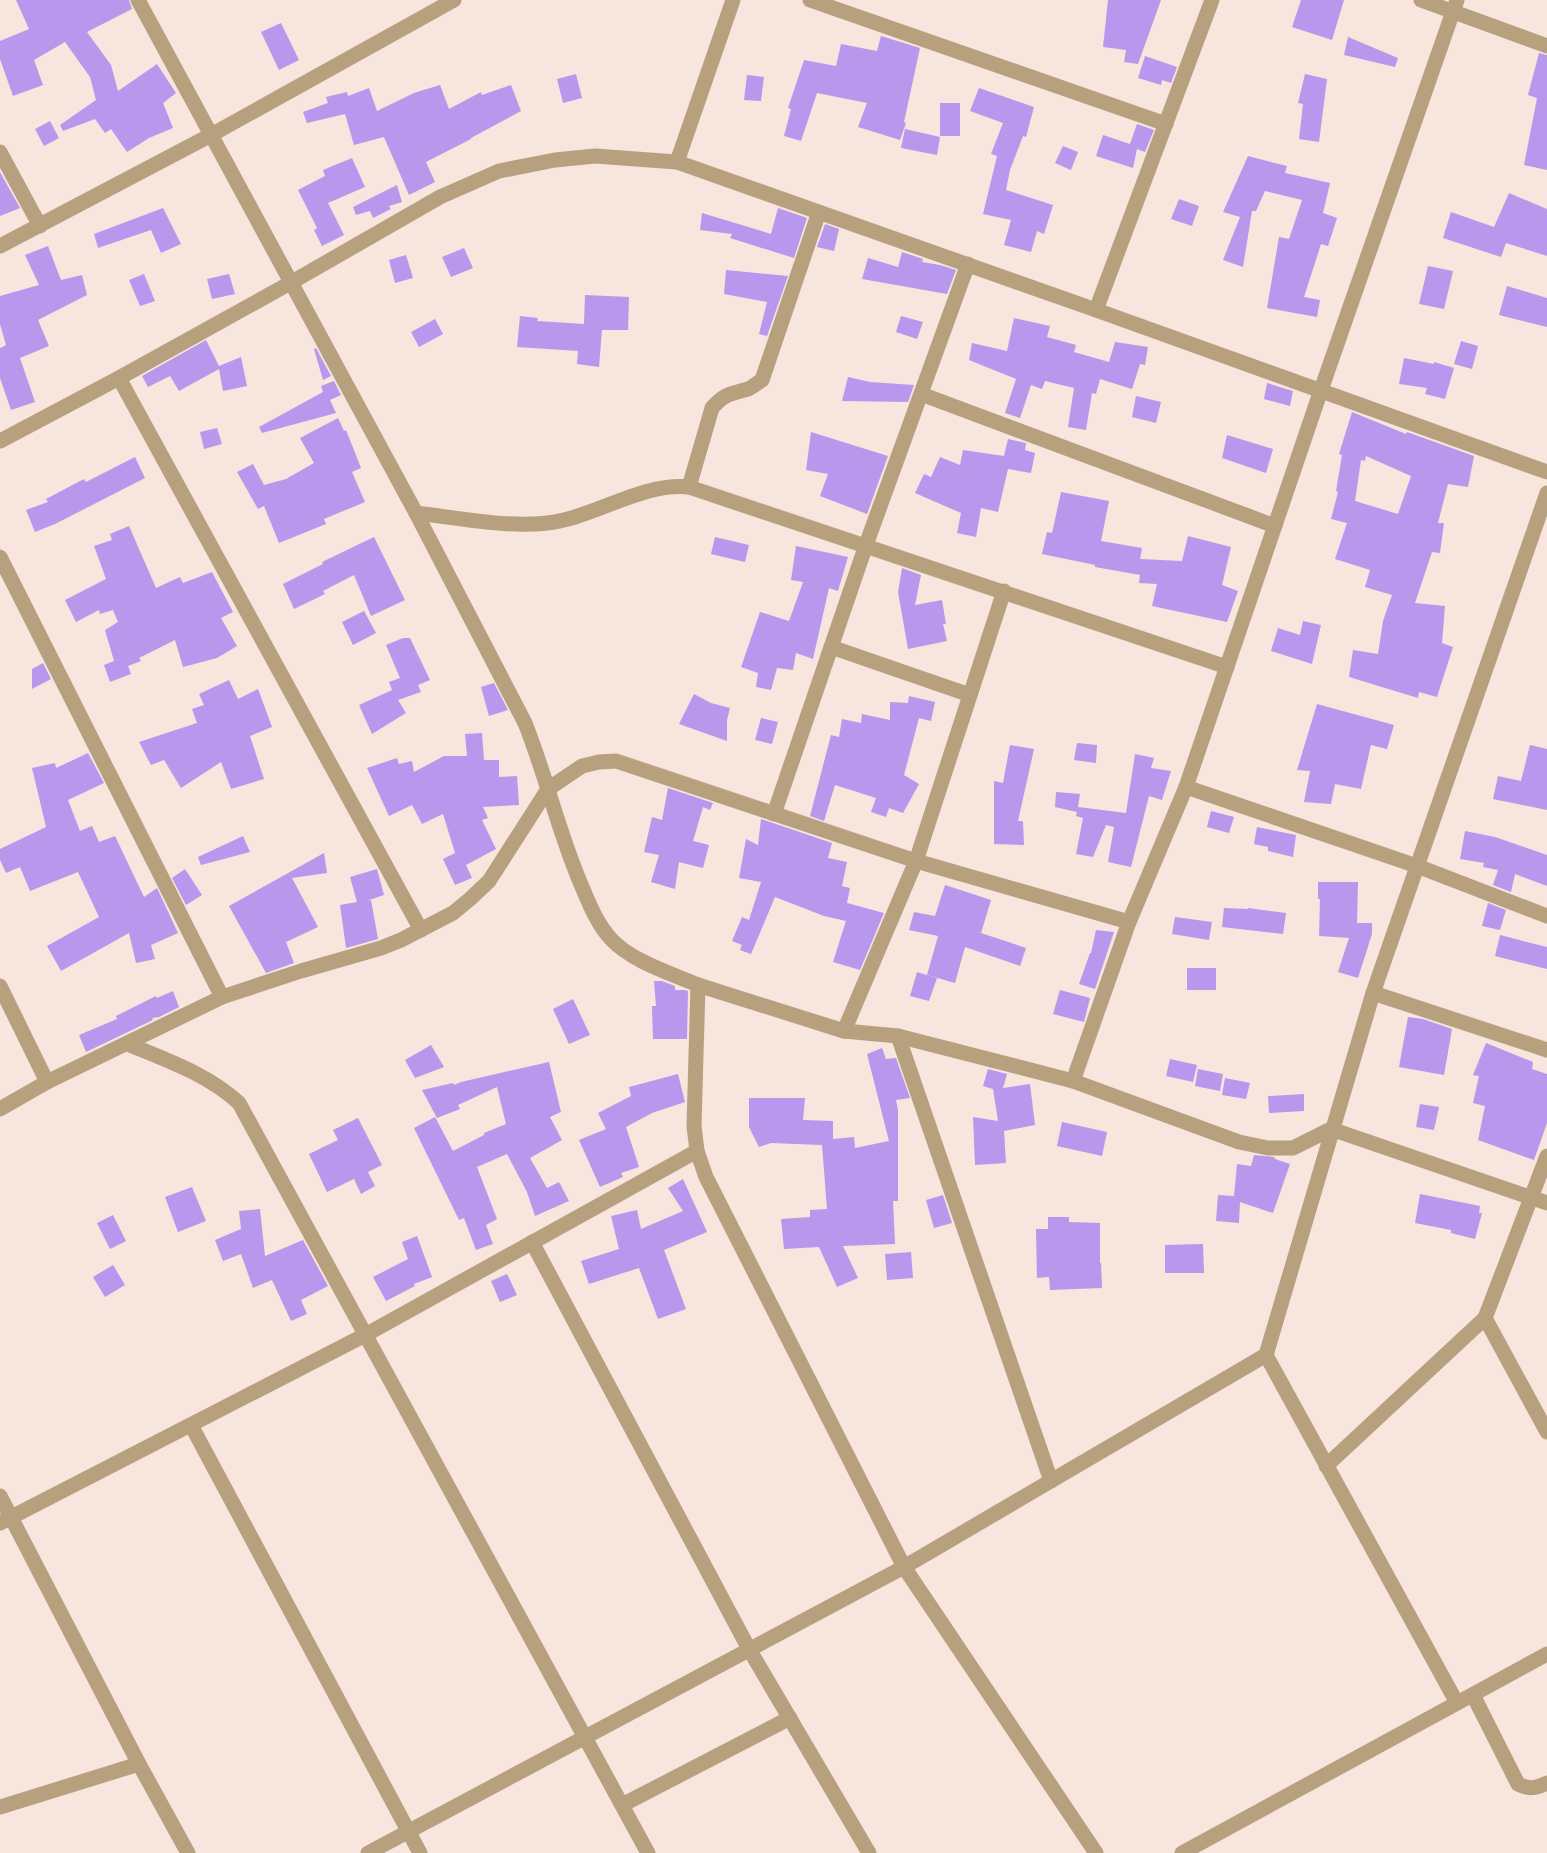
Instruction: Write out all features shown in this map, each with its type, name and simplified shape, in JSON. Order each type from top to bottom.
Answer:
[{"type":"street","points":[[138,0],[416,513],[525,723],[536,751],[574,870],[594,916],[610,939],[628,954],[698,985],[844,1031],[898,1036],[1073,1081],[1239,1142],[1268,1148],[1293,1148],[1331,1129],[1547,1202]]},
{"type":"street","points":[[0,246],[211,135],[454,0]]},
{"type":"street","points":[[677,162],[733,0]]},
{"type":"street","points":[[810,0],[1166,124]]},
{"type":"street","points":[[1096,310],[1212,0]]},
{"type":"street","points":[[1421,0],[1455,5],[1547,46]]},
{"type":"street","points":[[1073,1081],[1129,922],[1186,787],[1455,5]]},
{"type":"street","points":[[0,152],[40,226]]},
{"type":"street","points":[[0,441],[120,378],[440,197],[499,171],[555,160],[595,156],[677,162],[968,264],[1547,472]]},
{"type":"street","points":[[689,487],[712,408],[720,398],[733,392],[749,389],[762,380],[819,212]]},
{"type":"street","points":[[774,814],[866,545],[968,264]]},
{"type":"street","points":[[120,378],[421,930]]},
{"type":"street","points":[[921,394],[1275,526]]},
{"type":"street","points":[[416,513],[507,523],[538,524],[564,520],[652,489],[673,485],[689,487],[1227,667]]},
{"type":"street","points":[[368,1853],[904,1568],[1051,1480],[1266,1356],[1331,1129],[1373,993],[1547,493]]},
{"type":"street","points":[[0,557],[222,996]]},
{"type":"street","points":[[844,1031],[916,861],[1004,592]]},
{"type":"street","points":[[831,647],[970,695]]},
{"type":"street","points":[[0,1109],[47,1082],[128,1044],[222,996],[381,948],[401,940],[453,913],[489,880],[548,789],[582,766],[599,762],[616,761],[916,861],[1129,922]]},
{"type":"street","points":[[1186,787],[1417,866],[1547,916]]},
{"type":"street","points":[[698,985],[694,1126],[697,1151],[706,1177],[904,1568],[1096,1853]]},
{"type":"street","points":[[0,986],[47,1082]]},
{"type":"street","points":[[1373,993],[1547,1050]]},
{"type":"street","points":[[898,1036],[1051,1480]]},
{"type":"street","points":[[128,1044],[203,1077],[227,1092],[239,1103],[583,1737],[648,1853]]},
{"type":"street","points":[[5,1521],[366,1334],[697,1151]]},
{"type":"street","points":[[1326,1466],[1485,1318],[1547,1156]]},
{"type":"street","points":[[532,1242],[749,1649],[869,1853]]},
{"type":"street","points":[[1485,1318],[1547,1432]]},
{"type":"street","points":[[1266,1356],[1457,1703]]},
{"type":"street","points":[[191,1425],[420,1853]]},
{"type":"street","points":[[0,1496],[5,1521],[188,1853]]},
{"type":"street","points":[[1182,1853],[1547,1654]]},
{"type":"street","points":[[1473,1695],[1518,1784],[1527,1788],[1536,1788],[1547,1783]]},
{"type":"street","points":[[622,1805],[790,1718]]},
{"type":"street","points":[[0,1807],[139,1764]]},
{"type":"building","points":[[16,0],[129,0],[132,9],[87,32],[111,65],[118,91],[157,64],[176,93],[163,103],[173,128],[149,138],[127,152],[111,129],[105,133],[95,119],[63,131],[60,125],[96,100],[90,77],[65,42],[34,60],[43,85],[13,96],[0,59],[0,41],[29,29]]},
{"type":"building","points":[[1108,0],[1161,0],[1138,64],[1124,62],[1126,50],[1103,47]]},
{"type":"building","points":[[1301,0],[1344,0],[1332,40],[1292,27]]},
{"type":"building","points":[[281,23],[299,60],[279,70],[261,32]]},
{"type":"building","points":[[881,36],[920,48],[904,122],[906,123],[900,140],[858,127],[867,103],[817,93],[801,141],[784,136],[791,109],[788,108],[804,60],[836,66],[841,44],[877,51]]},
{"type":"building","points":[[1348,37],[1398,58],[1395,67],[1344,55]]},
{"type":"building","points":[[1539,53],[1547,55],[1547,170],[1524,165],[1537,98],[1528,95]]},
{"type":"building","points":[[1145,56],[1177,67],[1171,83],[1162,80],[1161,85],[1138,78]]},
{"type":"building","points":[[576,74],[582,98],[563,103],[557,79]]},
{"type":"building","points":[[1305,74],[1327,79],[1319,142],[1299,139],[1303,104],[1298,103]]},
{"type":"building","points":[[747,75],[764,77],[761,101],[744,100]]},
{"type":"building","points":[[440,85],[449,109],[481,92],[482,95],[511,85],[521,111],[426,162],[435,182],[409,195],[384,137],[354,145],[345,114],[307,123],[303,112],[328,103],[326,97],[347,92],[348,96],[369,88],[377,111],[414,93]]},
{"type":"building","points":[[979,88],[1034,107],[1026,137],[1023,136],[1010,170],[1006,190],[1053,205],[1044,234],[1037,231],[1031,252],[1004,245],[1011,220],[983,214],[997,156],[991,154],[1003,123],[970,111]]},
{"type":"building","points":[[940,103],[960,103],[960,136],[940,136]]},
{"type":"building","points":[[50,121],[59,138],[44,146],[35,129]]},
{"type":"building","points":[[1137,124],[1154,130],[1145,152],[1137,149],[1133,168],[1096,156],[1103,135],[1130,144]]},
{"type":"building","points":[[905,129],[940,137],[937,155],[901,148]]},
{"type":"building","points":[[1063,146],[1078,152],[1071,170],[1055,163]]},
{"type":"building","points":[[1248,156],[1287,166],[1285,173],[1330,183],[1323,213],[1337,218],[1328,246],[1321,244],[1304,297],[1320,300],[1317,317],[1267,308],[1279,237],[1289,239],[1302,200],[1265,191],[1256,211],[1252,211],[1243,267],[1223,260],[1240,217],[1223,212]]},
{"type":"building","points":[[352,158],[365,187],[328,203],[344,235],[322,246],[314,230],[317,228],[298,190],[325,176],[323,170]]},
{"type":"building","points":[[0,172],[20,208],[0,216]]},
{"type":"building","points":[[397,185],[402,202],[389,206],[391,209],[373,218],[370,211],[356,215],[353,207]]},
{"type":"building","points":[[1509,193],[1547,209],[1547,256],[1506,243],[1501,257],[1443,238],[1451,212],[1494,227]]},
{"type":"building","points":[[1179,199],[1199,206],[1192,226],[1171,219]]},
{"type":"building","points":[[163,208],[181,244],[161,253],[151,230],[98,248],[94,234]]},
{"type":"building","points":[[778,208],[807,218],[794,258],[730,238],[732,234],[700,230],[702,213],[771,234]]},
{"type":"building","points":[[825,224],[839,229],[834,251],[817,247]]},
{"type":"building","points":[[48,246],[61,280],[82,275],[87,295],[38,320],[49,346],[20,358],[35,402],[11,410],[0,378],[0,348],[6,345],[0,324],[0,296],[39,285],[25,255]]},
{"type":"building","points":[[464,248],[473,268],[451,277],[442,257]]},
{"type":"building","points":[[902,252],[923,259],[922,262],[956,270],[947,294],[862,279],[868,258],[898,267]]},
{"type":"building","points":[[406,255],[413,278],[395,283],[389,260]]},
{"type":"building","points":[[1428,266],[1453,271],[1444,309],[1419,304]]},
{"type":"building","points":[[726,270],[788,276],[767,336],[759,334],[767,302],[724,294]]},
{"type":"building","points":[[144,274],[155,301],[140,306],[129,280]]},
{"type":"building","points":[[229,274],[235,294],[212,299],[207,279]]},
{"type":"building","points":[[1507,286],[1547,298],[1547,327],[1499,315]]},
{"type":"building","points":[[585,295],[629,297],[628,330],[602,330],[599,367],[577,364],[578,351],[517,347],[520,316],[538,318],[537,321],[584,324]]},
{"type":"building","points":[[901,316],[923,322],[917,339],[896,332]]},
{"type":"building","points":[[1014,318],[1050,326],[1047,337],[1076,345],[1074,352],[1109,362],[1115,342],[1148,347],[1145,365],[1140,364],[1132,389],[1100,379],[1096,394],[1092,393],[1086,430],[1068,427],[1074,388],[1045,381],[1042,389],[1031,385],[1020,418],[1005,413],[1016,379],[969,360],[972,343],[1007,351]]},
{"type":"building","points":[[435,319],[443,334],[419,347],[411,332]]},
{"type":"building","points":[[206,340],[219,366],[241,357],[247,386],[223,391],[219,369],[179,391],[170,376],[148,387],[142,376]]},
{"type":"building","points":[[1461,341],[1478,346],[1472,369],[1454,364]]},
{"type":"building","points":[[316,348],[331,376],[323,380],[314,349]]},
{"type":"building","points":[[1404,358],[1434,364],[1434,362],[1454,368],[1445,399],[1425,394],[1427,388],[1399,384]]},
{"type":"building","points":[[848,377],[870,382],[914,385],[908,402],[842,401]]},
{"type":"building","points":[[334,381],[341,395],[330,400],[336,413],[262,433],[259,427],[323,392],[321,386]]},
{"type":"building","points":[[1267,383],[1293,391],[1290,406],[1264,399]]},
{"type":"building","points":[[1136,396],[1161,402],[1156,423],[1132,417]]},
{"type":"building","points":[[1352,412],[1406,434],[1407,432],[1474,456],[1468,487],[1448,484],[1438,523],[1444,523],[1440,553],[1432,552],[1415,603],[1445,606],[1442,643],[1453,647],[1437,697],[1419,692],[1418,698],[1349,677],[1353,650],[1378,654],[1383,621],[1392,595],[1365,587],[1370,570],[1335,559],[1347,523],[1331,519],[1338,492],[1336,491],[1342,455],[1339,454]],"holes":[[[1366,456],[1411,476],[1398,514],[1355,501],[1361,460],[1365,461]]]},
{"type":"building","points":[[338,418],[344,431],[346,430],[361,468],[352,472],[365,502],[324,519],[326,524],[279,543],[264,506],[258,509],[237,472],[253,464],[264,485],[286,479],[314,463],[300,438]]},
{"type":"building","points":[[217,428],[222,444],[204,449],[200,432]]},
{"type":"building","points":[[811,432],[888,456],[867,514],[820,496],[828,474],[806,470]]},
{"type":"building","points":[[1227,435],[1273,449],[1266,473],[1222,458]]},
{"type":"building","points":[[1008,439],[1026,443],[1025,450],[1035,453],[1031,473],[1008,469],[998,512],[981,508],[976,537],[957,533],[961,513],[915,493],[924,474],[931,477],[940,457],[960,465],[963,450],[1004,456]]},
{"type":"building","points":[[135,457],[145,478],[55,524],[35,532],[26,510],[48,502],[46,499],[84,479],[86,482]]},
{"type":"building","points":[[1061,492],[1109,501],[1101,541],[1142,548],[1140,559],[1182,561],[1188,536],[1231,547],[1222,585],[1238,591],[1227,622],[1152,606],[1157,584],[1139,583],[1140,575],[1095,567],[1095,565],[1042,554],[1047,532],[1052,533]]},
{"type":"building","points":[[129,526],[156,588],[180,577],[183,583],[212,572],[233,612],[221,618],[237,646],[217,658],[183,667],[175,640],[139,658],[141,661],[128,666],[131,674],[110,682],[104,665],[114,661],[105,630],[118,622],[113,610],[100,614],[99,610],[76,622],[65,600],[106,579],[94,546],[112,540],[110,534]]},
{"type":"building","points":[[374,537],[405,600],[371,616],[354,575],[323,591],[325,594],[294,609],[283,584],[323,564],[322,562]]},
{"type":"building","points":[[715,537],[749,545],[745,562],[711,554]]},
{"type":"building","points":[[796,546],[848,557],[838,591],[829,588],[813,659],[796,653],[793,670],[777,668],[771,690],[756,687],[758,673],[741,667],[760,612],[789,621],[803,582],[791,580]]},
{"type":"building","points":[[902,568],[921,575],[915,605],[942,600],[946,624],[943,624],[947,641],[908,649],[898,592]]},
{"type":"building","points":[[364,611],[376,633],[353,645],[342,622]]},
{"type":"building","points":[[1303,621],[1321,625],[1312,664],[1271,651],[1278,628],[1300,635]]},
{"type":"building","points":[[403,638],[410,638],[430,680],[418,685],[421,692],[398,700],[406,713],[372,734],[359,705],[392,690],[389,682],[400,678],[386,645]]},
{"type":"building","points":[[43,663],[51,679],[32,689],[32,669]]},
{"type":"building","points":[[229,680],[238,699],[258,689],[272,727],[250,736],[264,779],[231,789],[221,762],[181,788],[164,760],[151,765],[139,742],[197,723],[192,709],[204,705],[199,694]]},
{"type":"building","points":[[494,683],[508,710],[489,716],[481,687]]},
{"type":"building","points":[[694,694],[711,703],[730,708],[727,720],[727,741],[679,724]]},
{"type":"building","points":[[909,696],[935,702],[931,721],[919,718],[904,775],[919,784],[903,813],[889,808],[886,817],[871,812],[876,798],[835,785],[824,821],[810,816],[831,735],[839,737],[842,719],[861,723],[862,714],[890,720],[890,702],[908,703]]},
{"type":"building","points":[[1317,704],[1394,725],[1387,749],[1371,745],[1361,789],[1335,784],[1331,804],[1304,802],[1310,771],[1297,770]]},
{"type":"building","points":[[761,718],[778,722],[772,744],[755,740]]},
{"type":"building","points":[[482,733],[484,760],[499,760],[499,777],[517,776],[519,805],[483,807],[488,818],[482,820],[496,849],[466,865],[472,878],[455,885],[443,859],[455,853],[443,814],[422,824],[412,805],[389,816],[367,768],[397,758],[399,764],[412,761],[414,772],[444,756],[467,756],[465,734]]},
{"type":"building","points":[[1077,743],[1097,745],[1096,763],[1074,760]]},
{"type":"building","points":[[1010,745],[1034,749],[1018,821],[1023,821],[1024,845],[994,844],[994,781],[1003,783]]},
{"type":"building","points":[[1530,745],[1547,749],[1547,810],[1493,799],[1498,776],[1521,781]]},
{"type":"building","points":[[88,753],[104,783],[68,800],[80,831],[92,826],[99,842],[115,836],[144,897],[157,888],[178,933],[151,945],[155,959],[136,963],[129,933],[61,971],[47,946],[99,917],[78,872],[30,891],[20,867],[6,873],[0,860],[0,849],[46,827],[32,768],[55,763],[56,768]]},
{"type":"building","points":[[1135,754],[1154,758],[1151,768],[1171,771],[1162,800],[1149,796],[1131,867],[1108,862],[1114,827],[1106,825],[1093,857],[1076,854],[1083,818],[1076,816],[1077,812],[1055,807],[1056,792],[1080,794],[1078,807],[1126,813]]},
{"type":"building","points":[[668,788],[713,803],[710,810],[703,807],[693,841],[709,845],[703,868],[679,862],[675,889],[651,882],[659,855],[644,852],[652,817],[662,820]]},
{"type":"building","points":[[1211,811],[1234,817],[1229,833],[1207,827]]},
{"type":"building","points":[[761,819],[832,843],[828,858],[847,862],[842,886],[850,888],[847,903],[884,913],[860,970],[833,962],[846,921],[824,916],[775,897],[751,954],[740,950],[742,945],[732,941],[742,917],[749,920],[761,882],[739,878],[746,839],[758,845]]},
{"type":"building","points":[[1257,827],[1296,835],[1293,857],[1268,851],[1268,847],[1254,844]]},
{"type":"building","points":[[1465,831],[1495,837],[1547,855],[1547,886],[1515,874],[1511,892],[1493,885],[1498,870],[1483,867],[1484,863],[1460,859]]},
{"type":"building","points":[[243,836],[250,852],[201,865],[198,857]]},
{"type":"building","points":[[324,853],[327,873],[292,878],[318,927],[286,942],[294,963],[266,973],[229,906]]},
{"type":"building","points":[[185,869],[202,895],[186,905],[172,878]]},
{"type":"building","points":[[377,869],[384,895],[366,901],[371,900],[378,939],[346,948],[340,905],[357,902],[350,877]]},
{"type":"building","points":[[1318,882],[1358,882],[1357,923],[1372,923],[1372,934],[1358,978],[1338,972],[1349,938],[1319,936],[1320,899],[1318,899]]},
{"type":"building","points":[[945,885],[991,900],[981,933],[1026,948],[1020,966],[965,947],[955,983],[927,975],[938,936],[909,930],[914,912],[935,916]]},
{"type":"building","points":[[1488,903],[1506,910],[1500,930],[1482,926]]},
{"type":"building","points":[[1224,908],[1248,908],[1286,913],[1283,934],[1222,927]]},
{"type":"building","points":[[1175,917],[1212,922],[1209,940],[1172,934]]},
{"type":"building","points":[[1096,930],[1114,932],[1095,989],[1079,984],[1091,953]]},
{"type":"building","points":[[1500,935],[1547,947],[1547,969],[1495,956]]},
{"type":"building","points":[[1187,968],[1216,968],[1216,990],[1187,990]]},
{"type":"building","points":[[917,972],[937,978],[929,1001],[910,996]]},
{"type":"building","points":[[654,981],[662,981],[675,986],[675,990],[688,991],[687,1039],[653,1039],[652,1006],[656,1006]]},
{"type":"building","points":[[1060,990],[1090,998],[1084,1022],[1053,1014]]},
{"type":"building","points":[[173,991],[179,1007],[159,1017],[152,1018],[153,1020],[86,1052],[79,1035],[117,1019],[116,1016],[156,996],[157,998]]},
{"type":"building","points":[[573,999],[590,1035],[569,1044],[553,1009]]},
{"type":"building","points":[[1408,1017],[1423,1019],[1452,1029],[1444,1075],[1399,1067]]},
{"type":"building","points":[[1486,1043],[1533,1062],[1532,1069],[1547,1074],[1547,1123],[1534,1160],[1478,1140],[1485,1106],[1473,1103],[1479,1076],[1473,1075]]},
{"type":"building","points":[[431,1045],[444,1067],[415,1078],[405,1060]]},
{"type":"building","points":[[882,1048],[886,1059],[896,1058],[910,1098],[896,1100],[898,1110],[898,1201],[893,1201],[895,1244],[843,1246],[858,1278],[837,1287],[819,1247],[784,1249],[781,1219],[810,1217],[810,1210],[827,1209],[822,1145],[771,1143],[759,1147],[749,1127],[749,1098],[805,1098],[803,1120],[833,1121],[833,1139],[854,1137],[855,1148],[889,1141],[867,1054]]},
{"type":"building","points":[[1170,1059],[1197,1065],[1193,1082],[1166,1076]]},
{"type":"building","points":[[549,1062],[561,1112],[550,1117],[562,1140],[530,1158],[547,1188],[559,1182],[569,1201],[535,1216],[527,1192],[507,1154],[477,1167],[497,1219],[486,1225],[493,1244],[476,1250],[464,1218],[459,1220],[414,1128],[435,1117],[453,1151],[484,1135],[484,1133],[506,1124],[497,1087],[458,1105],[460,1109],[437,1118],[422,1090],[453,1083],[454,1085]]},
{"type":"building","points":[[988,1069],[1007,1074],[1003,1088],[1030,1084],[1035,1125],[1004,1131],[1006,1163],[975,1165],[973,1117],[998,1121],[993,1089],[983,1086]]},
{"type":"building","points":[[1198,1069],[1223,1074],[1220,1091],[1195,1086]]},
{"type":"building","points":[[678,1074],[685,1102],[652,1113],[626,1127],[639,1167],[621,1173],[623,1177],[600,1187],[579,1140],[606,1129],[598,1113],[631,1096],[629,1087]]},
{"type":"building","points":[[1225,1078],[1250,1083],[1246,1099],[1222,1095]]},
{"type":"building","points":[[1304,1094],[1304,1111],[1269,1113],[1268,1096]]},
{"type":"building","points":[[1420,1104],[1439,1107],[1434,1130],[1416,1127]]},
{"type":"building","points":[[358,1118],[382,1165],[368,1172],[375,1186],[361,1194],[354,1179],[327,1192],[309,1154],[338,1140],[333,1130]]},
{"type":"building","points":[[1062,1122],[1107,1132],[1102,1156],[1057,1146]]},
{"type":"building","points":[[1254,1155],[1274,1157],[1290,1164],[1273,1213],[1240,1202],[1239,1223],[1216,1221],[1218,1195],[1234,1196],[1237,1164],[1251,1166]]},
{"type":"building","points":[[683,1179],[707,1232],[664,1250],[686,1309],[658,1319],[639,1268],[589,1284],[581,1261],[619,1249],[611,1216],[637,1210],[641,1229],[683,1211],[668,1188]]},
{"type":"building","points":[[192,1187],[206,1221],[178,1232],[165,1197]]},
{"type":"building","points":[[1420,1194],[1480,1206],[1479,1213],[1482,1213],[1475,1239],[1451,1233],[1451,1230],[1415,1223]]},
{"type":"building","points":[[943,1195],[952,1223],[934,1228],[926,1200]]},
{"type":"building","points":[[260,1209],[265,1256],[303,1240],[328,1286],[301,1300],[307,1314],[291,1321],[272,1280],[253,1288],[241,1254],[223,1261],[215,1240],[241,1229],[239,1211]]},
{"type":"building","points":[[113,1215],[126,1241],[110,1249],[97,1223]]},
{"type":"building","points":[[1048,1217],[1069,1217],[1069,1222],[1100,1223],[1102,1288],[1050,1290],[1049,1277],[1037,1278],[1036,1229],[1048,1229]]},
{"type":"building","points":[[417,1236],[432,1277],[414,1284],[415,1286],[386,1301],[373,1277],[408,1259],[402,1242]]},
{"type":"building","points":[[1203,1244],[1204,1273],[1165,1273],[1165,1245]]},
{"type":"building","points":[[911,1252],[913,1278],[887,1280],[885,1254]]},
{"type":"building","points":[[113,1265],[125,1285],[105,1297],[93,1277]]},
{"type":"building","points":[[507,1274],[517,1295],[500,1302],[491,1281]]}]
